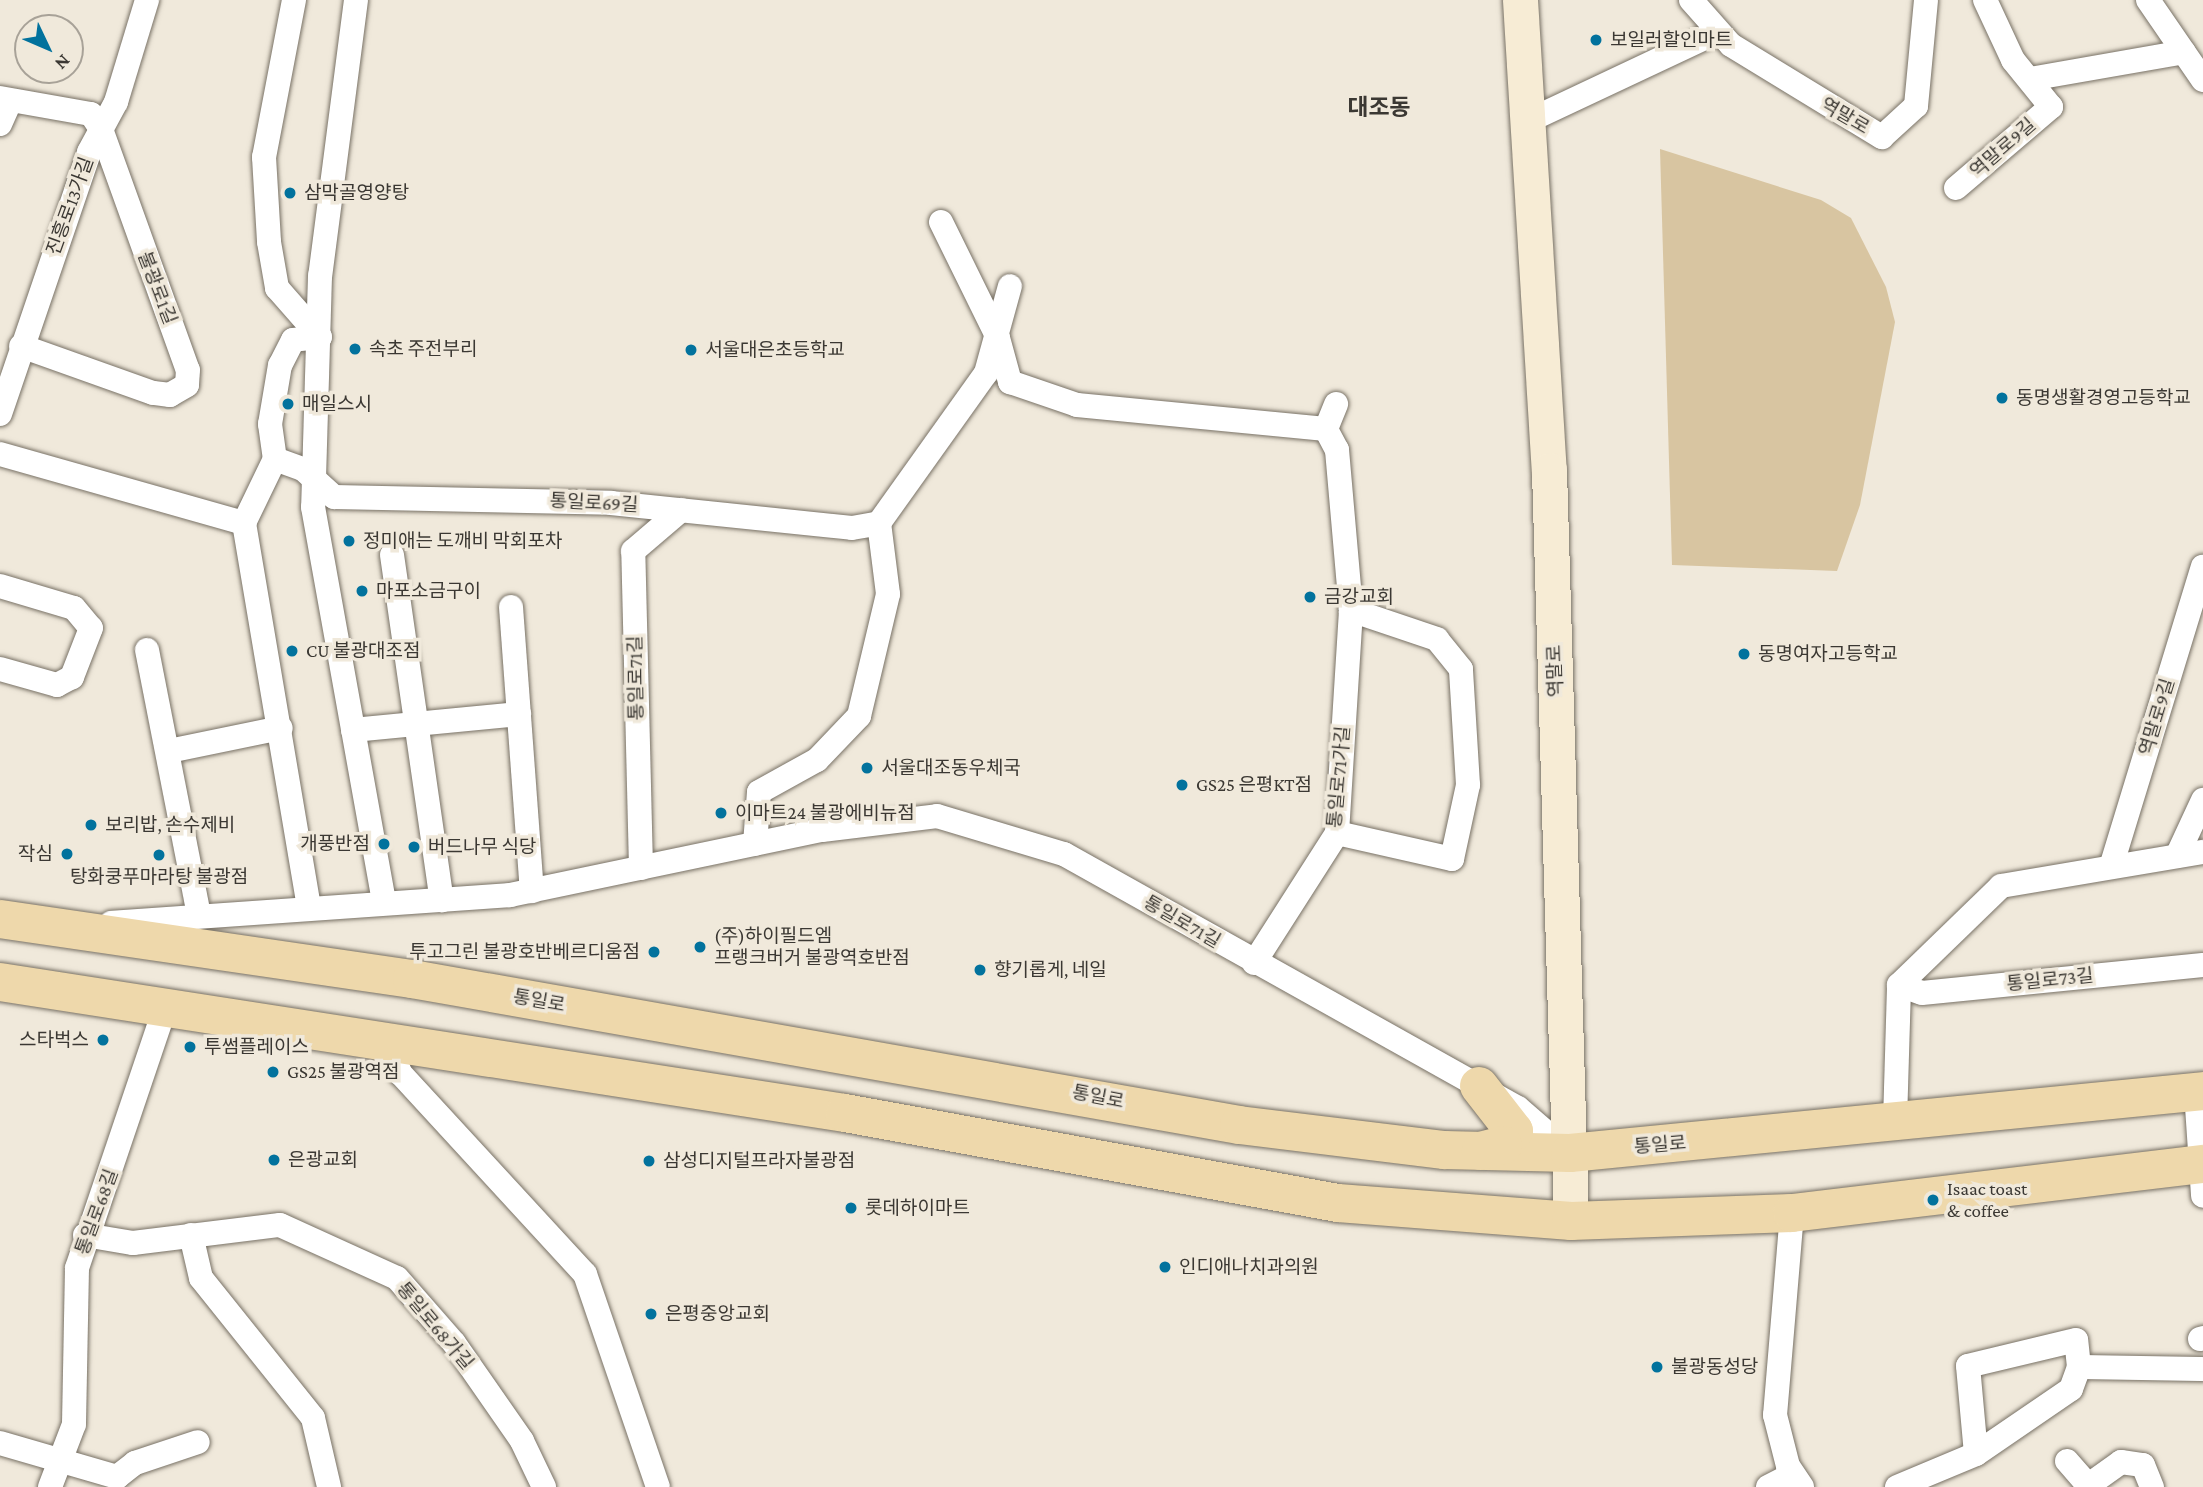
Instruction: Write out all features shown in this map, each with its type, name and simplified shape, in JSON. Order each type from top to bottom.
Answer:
[{"type":"main road","name":"통일로","points":[[0,919],[68,926],[581,1008],[1239,1125],[1481,1151],[1570,1153],[2199,1092]]},
{"type":"main road","points":[[0,982],[391,1047],[845,1113],[1338,1203],[1571,1221],[1792,1213],[2201,1176]]},
{"type":"main road","points":[[1479,1086],[1514,1131],[1503,1145],[1481,1151]]},
{"type":"street","name":"진흥로13가길","points":[[0,414],[21,346],[101,129],[116,102],[147,0]]},
{"type":"street","points":[[294,0],[264,157],[269,242],[277,288],[320,337]]},
{"type":"street","points":[[356,0],[320,276],[316,479],[313,507],[384,903]]},
{"type":"street","name":"역말로","points":[[1520,0],[1549,470],[1571,1221]]},
{"type":"street","name":"역말로","points":[[1691,0],[1717,32],[1882,137],[1916,106],[1926,0]]},
{"type":"street","name":"역말로9길","points":[[1956,188],[2051,107],[2013,60],[1985,0]]},
{"type":"street","points":[[2148,0],[2203,80]]},
{"type":"street","points":[[1527,122],[1717,32]]},
{"type":"street","points":[[2031,79],[2184,52]]},
{"type":"street","points":[[3,108],[34,100],[91,114],[101,129]]},
{"type":"street","name":"불광로1길","points":[[21,346],[153,393],[170,395],[187,385],[188,370],[101,129]]},
{"type":"street","points":[[941,222],[998,338],[1010,382],[1077,405],[1326,429],[1336,404]]},
{"type":"street","points":[[755,844],[759,792],[817,760],[859,716],[888,594],[879,523],[986,373],[998,338],[1010,286]]},
{"type":"street","points":[[309,908],[281,728],[244,523],[275,459],[270,425],[280,365],[293,340],[320,337]]},
{"type":"street","name":"통일로71가길","points":[[1254,962],[1336,833],[1351,610],[1337,450],[1326,429]]},
{"type":"street","points":[[0,454],[244,523]]},
{"type":"street","name":"통일로69길","points":[[275,459],[316,479],[334,497],[681,510],[852,528],[879,523]]},
{"type":"street","name":"통일로71길","points":[[641,868],[633,551],[681,510]]},
{"type":"street","points":[[392,555],[442,900]]},
{"type":"street","name":"역말로9길","points":[[2111,867],[2203,567]]},
{"type":"street","points":[[0,586],[74,608],[91,628],[72,677],[57,685],[0,669]]},
{"type":"street","points":[[511,607],[533,891]]},
{"type":"street","points":[[1336,833],[1452,859],[1468,785],[1461,669],[1437,639],[1351,610]]},
{"type":"street","points":[[68,926],[199,916],[169,751],[147,650]]},
{"type":"street","points":[[353,730],[519,714]]},
{"type":"street","points":[[169,751],[281,728]]},
{"type":"street","points":[[2177,856],[2203,800]]},
{"type":"street","name":"통일로71길","points":[[199,916],[442,900],[533,891],[755,844],[937,816],[1064,854],[1518,1108],[1570,1153]]},
{"type":"street","points":[[1895,1122],[1899,985],[2001,886],[2203,852]]},
{"type":"street","name":"통일로73길","points":[[1899,985],[1923,993],[2203,965]]},
{"type":"street","name":"통일로68길","points":[[50,1487],[74,1424],[76,1268],[85,1235],[99,1213],[164,1011]]},
{"type":"street","points":[[391,1047],[400,1073],[585,1274],[657,1487]]},
{"type":"street","points":[[2199,1092],[2201,1176]]},
{"type":"street","points":[[1768,1487],[1798,1481],[1775,1415],[1792,1213]]},
{"type":"street","name":"통일로68가길","points":[[85,1235],[133,1243],[280,1225],[397,1278],[454,1343],[522,1441],[544,1487]]},
{"type":"street","points":[[191,1236],[201,1278],[313,1418],[329,1487]]},
{"type":"street","points":[[1897,1487],[1976,1454],[2032,1422],[2071,1389],[2079,1367],[2076,1340],[1968,1366],[1976,1454]]},
{"type":"street","points":[[2079,1367],[2203,1369]]},
{"type":"street","points":[[0,1443],[60,1460],[119,1482],[135,1463],[198,1442]]},
{"type":"street","points":[[2067,1461],[2087,1486],[2121,1462],[2143,1465],[2152,1487]]},
{"type":"shaded area","points":[[1660,149],[1821,200],[1851,218],[1886,287],[1895,322],[1860,505],[1837,571],[1672,565]]},
{"type":"place","name":"보일러할인마트","points":[[1596,40]]},
{"type":"place","name":"삼막골영양탕","points":[[290,193]]},
{"type":"place","name":"속초 주전부리","points":[[355,349]]},
{"type":"place","name":"서울대은초등학교","points":[[691,350]]},
{"type":"place","name":"동명생활경영고등학교","points":[[2002,398]]},
{"type":"place","name":"매일스시","points":[[288,404]]},
{"type":"place","name":"정미애는 도깨비 막회포차","points":[[349,541]]},
{"type":"place","name":"마포소금구이","points":[[362,591]]},
{"type":"place","name":"금강교회","points":[[1310,597]]},
{"type":"place","name":"CU 불광대조점","points":[[292,651]]},
{"type":"place","name":"동명여자고등학교","points":[[1744,654]]},
{"type":"place","name":"서울대조동우체국","points":[[867,768]]},
{"type":"place","name":"GS25 은평KT점","points":[[1182,785]]},
{"type":"place","name":"이마트24 불광에비뉴점","points":[[721,813]]},
{"type":"place","name":"보리밥, 손수제비","points":[[91,825]]},
{"type":"place","name":"개풍반점","points":[[384,844]]},
{"type":"place","name":"버드나무 식당","points":[[414,847]]},
{"type":"place","name":"작심","points":[[67,854]]},
{"type":"place","name":"탕화쿵푸마라탕 불광점","points":[[159,855]]},
{"type":"place","name":"(주)하이필드엠 프랭크버거 불광역호반점","points":[[700,947]]},
{"type":"place","name":"투고그린 불광호반베르디움점","points":[[654,952]]},
{"type":"place","name":"향기롭게, 네일","points":[[980,970]]},
{"type":"place","name":"스타벅스","points":[[103,1040]]},
{"type":"place","name":"투썸플레이스","points":[[190,1047]]},
{"type":"place","name":"GS25 불광역점","points":[[273,1072]]},
{"type":"place","name":"은광교회","points":[[274,1160]]},
{"type":"place","name":"삼성디지털프라자불광점","points":[[649,1161]]},
{"type":"place","name":"Isaac toast & coffee","points":[[1933,1200]]},
{"type":"place","name":"롯데하이마트","points":[[851,1208]]},
{"type":"place","name":"인디애나치과의원","points":[[1165,1267]]},
{"type":"place","name":"은평중앙교회","points":[[651,1314]]},
{"type":"place","name":"불광동성당","points":[[1657,1367]]},
{"type":"district","name":"대조동","points":[[1379,107]]}]
